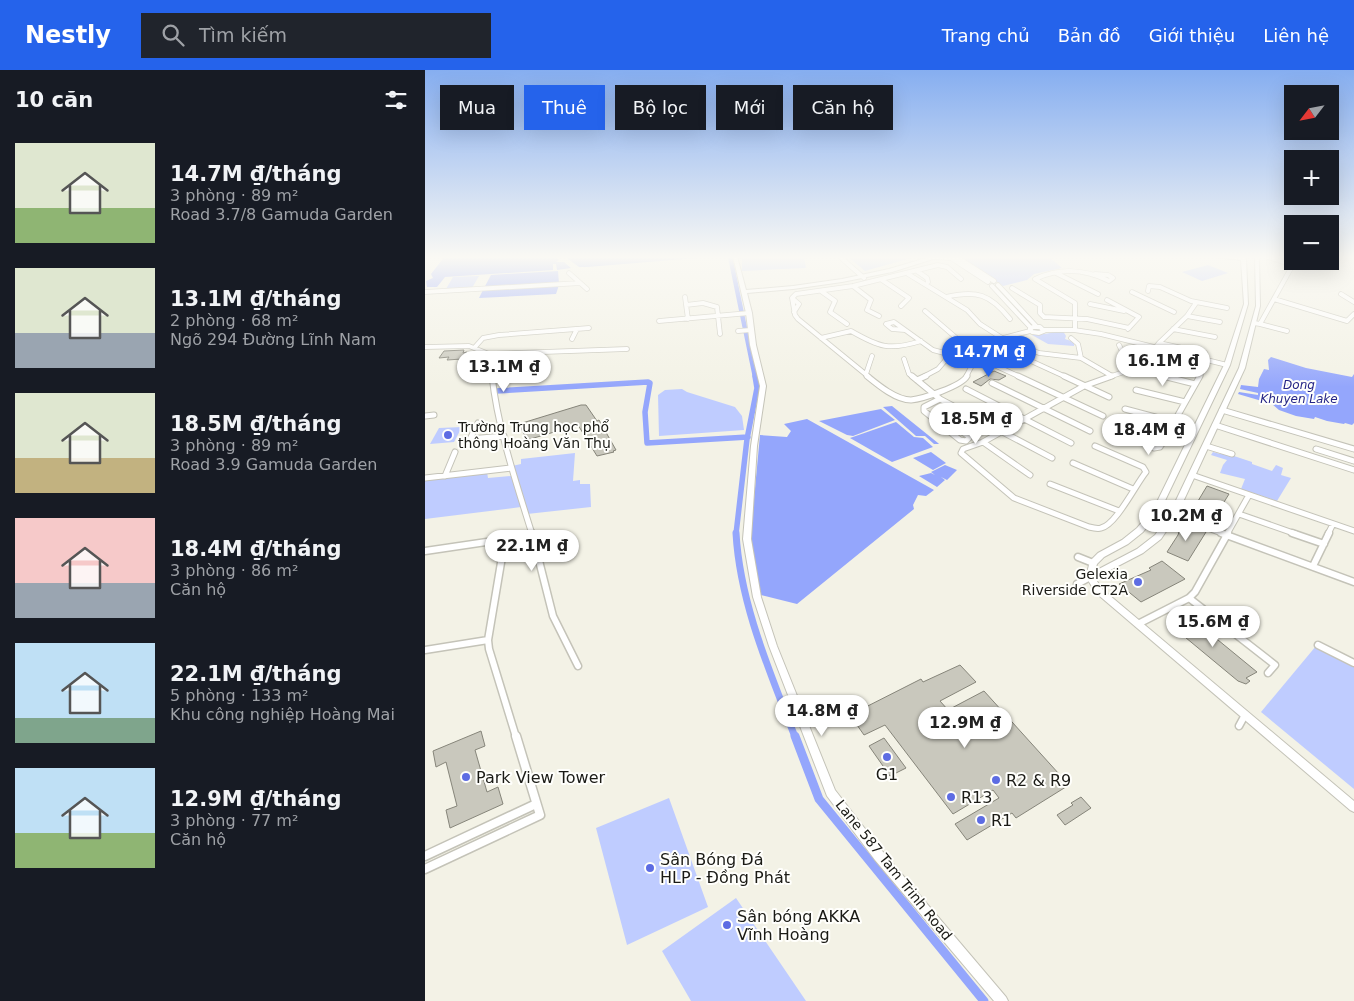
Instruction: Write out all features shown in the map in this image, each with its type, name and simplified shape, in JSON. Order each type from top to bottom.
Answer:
[{"type":"street","points":[[685,299],[688,319]]},
{"type":"street","name":"Lane 587 Tam Trinh Road","points":[[745,299],[749,330],[763,386],[754,446],[747,539],[757,597],[777,657],[831,793],[879,856],[1002,1001]]},
{"type":"street","points":[[792,299],[796,317],[821,338],[890,394],[913,400],[948,389],[965,380],[973,363],[986,346],[1002,338],[1037,327]]},
{"type":"street","points":[[833,299],[835,301],[831,313],[847,324]]},
{"type":"street","points":[[870,299],[867,310],[879,316]]},
{"type":"street","points":[[901,306],[908,299]]},
{"type":"street","points":[[950,299],[967,310],[980,324],[1002,338]]},
{"type":"street","points":[[988,299],[999,306],[1010,320]]},
{"type":"street","points":[[1005,299],[1030,329],[1039,333],[1043,330],[1075,329],[1108,334],[1155,348],[1242,368]]},
{"type":"street","points":[[1012,299],[1037,327],[1043,330]]},
{"type":"street","points":[[1031,299],[1041,307],[1040,313],[1044,317],[1106,322],[1128,329],[1139,318],[1107,300]]},
{"type":"street","points":[[1069,299],[1075,303],[1075,329]]},
{"type":"street","points":[[1148,299],[1174,312]]},
{"type":"street","points":[[1187,299],[1195,303],[1227,308]]},
{"type":"street","points":[[1246,299],[1227,364],[1157,509],[1140,530],[1125,542],[1101,555],[1093,564],[1090,577],[1099,591],[1354,807]]},
{"type":"street","points":[[1077,584],[1140,551],[1158,537],[1173,514],[1242,368],[1257,323],[1259,299]]},
{"type":"street","points":[[1257,323],[1274,299]]},
{"type":"street","points":[[1275,299],[1347,321],[1354,314]]},
{"type":"street","points":[[1103,307],[1112,302]]},
{"type":"street","points":[[686,304],[703,303],[717,307],[720,334]]},
{"type":"street","points":[[1095,446],[1143,468],[1146,472],[1133,489],[1133,494],[1105,528],[1095,529],[1014,498],[962,455],[961,451],[983,442],[1085,386],[1134,369],[1145,362],[1159,343],[1187,316],[1195,303]]},
{"type":"street","points":[[1090,304],[1131,312]]},
{"type":"street","points":[[917,380],[939,370],[960,340],[925,311]]},
{"type":"street","points":[[659,322],[747,313]]},
{"type":"street","points":[[1187,316],[1220,322]]},
{"type":"street","points":[[1257,323],[1287,331]]},
{"type":"street","points":[[475,347],[484,338],[541,329],[589,328]]},
{"type":"street","points":[[1173,328],[1215,337]]},
{"type":"street","points":[[572,339],[577,329]]},
{"type":"street","points":[[740,331],[749,330]]},
{"type":"street","points":[[905,330],[937,352],[949,354]]},
{"type":"street","points":[[821,338],[848,331],[856,333],[875,346],[901,347],[921,341]]},
{"type":"street","points":[[1071,338],[1078,344],[1081,358]]},
{"type":"street","points":[[1159,343],[1205,353]]},
{"type":"street","points":[[1017,344],[1039,353],[1081,358],[1112,376]]},
{"type":"street","points":[[1119,345],[1123,354],[1145,362]]},
{"type":"street","points":[[425,347],[475,347],[489,354],[627,349]]},
{"type":"street","points":[[489,354],[495,404],[511,468],[532,533],[553,616],[578,666]]},
{"type":"street","points":[[866,374],[872,356]]},
{"type":"street","points":[[1116,430],[1156,448],[1160,448],[1203,370],[1200,366],[1164,357]]},
{"type":"street","points":[[904,358],[907,371],[940,399],[1003,430],[1052,458]]},
{"type":"street","points":[[1031,361],[1056,373],[1065,372],[1085,386],[1109,397]]},
{"type":"street","points":[[973,363],[998,368],[1103,416]]},
{"type":"street","points":[[1134,369],[1195,384]]},
{"type":"street","points":[[993,383],[1090,431]]},
{"type":"street","points":[[966,389],[1071,443]]},
{"type":"street","points":[[1135,390],[1185,402]]},
{"type":"street","points":[[940,399],[923,409],[960,440],[969,438],[969,436],[950,426],[942,424]]},
{"type":"street","points":[[1125,409],[1174,422]]},
{"type":"street","points":[[1222,410],[1354,449]]},
{"type":"street","points":[[425,416],[434,415]]},
{"type":"street","points":[[478,423],[470,438],[503,436]]},
{"type":"street","points":[[1215,425],[1354,470]]},
{"type":"street","points":[[983,442],[1030,475]]},
{"type":"street","points":[[1205,446],[1232,454]]},
{"type":"street","points":[[1316,448],[1354,461]]},
{"type":"street","points":[[445,476],[455,452]]},
{"type":"street","points":[[1073,463],[1133,489]]},
{"type":"street","points":[[425,478],[511,468]]},
{"type":"street","points":[[1176,470],[1354,531]]},
{"type":"street","points":[[1050,484],[1119,511]]},
{"type":"street","points":[[1138,624],[1189,598],[1195,592],[1249,495]]},
{"type":"street","points":[[1157,509],[1353,580]]},
{"type":"street","points":[[1239,514],[1324,544]]},
{"type":"street","points":[[1313,566],[1333,524]]},
{"type":"street","points":[[425,551],[520,537]]},
{"type":"street","points":[[425,869],[540,815],[508,717],[489,649],[488,640],[505,539]]},
{"type":"street","points":[[1078,557],[1093,564]]},
{"type":"street","points":[[1189,598],[1275,665],[1268,673]]},
{"type":"street","points":[[425,650],[488,640]]},
{"type":"street","points":[[1318,645],[1354,663]]},
{"type":"street","points":[[1239,726],[1245,715]]},
{"type":"street","points":[[425,856],[536,804]]},
{"type":"street","points":[[449,844],[452,856]]},
{"type":"shaded area","points":[[1063,331],[1066,336],[1065,339],[1074,342],[1074,346],[1048,344],[1032,335],[1040,335]]},
{"type":"shaded area","points":[[682,389],[735,407],[742,416],[744,430],[659,436],[658,395],[665,390]]},
{"type":"shaded area","points":[[462,427],[454,442],[430,444],[439,428]]},
{"type":"shaded area","points":[[1213,452],[1220,454],[1222,452],[1272,471],[1276,465],[1283,468],[1281,475],[1291,478],[1277,501],[1241,489],[1245,479],[1220,473],[1227,460],[1211,455]]},
{"type":"shaded area","points":[[575,453],[573,481],[580,480],[580,484],[590,484],[591,507],[527,514],[512,466],[521,464],[521,459]]},
{"type":"shaded area","points":[[487,472],[488,478],[511,476],[521,507],[425,519],[425,479]]},
{"type":"shaded area","points":[[1316,646],[1354,665],[1354,789],[1261,712]]},
{"type":"shaded area","name":"Sân Bóng Đá HLP - Đồng Phát","points":[[669,798],[708,907],[627,945],[596,828]]},
{"type":"shaded area","name":"Sân bóng AKKA Vĩnh Hoàng","points":[[736,898],[806,1001],[691,1001],[662,951]]},
{"type":"water","name":"Dong Khuyen Lake","points":[[1271,357],[1306,368],[1352,377],[1354,374],[1354,423],[1352,425],[1315,417],[1314,419],[1296,416],[1279,410],[1272,404],[1238,394],[1239,392],[1258,395],[1258,393],[1240,389],[1241,385],[1258,387],[1259,379],[1264,369],[1269,370],[1268,360]]},
{"type":"water","points":[[892,406],[939,444],[934,444],[925,436],[916,436],[883,407]]},
{"type":"water","points":[[881,409],[895,420],[853,436],[847,435],[819,421]]},
{"type":"water","points":[[807,419],[934,490],[926,496],[918,495],[913,505],[914,509],[797,604],[761,595],[750,542],[760,435],[787,437],[791,431],[784,424]]},
{"type":"water","points":[[896,422],[914,437],[923,438],[933,447],[892,462],[850,438]]},
{"type":"water","points":[[931,452],[946,463],[933,470],[913,458]]},
{"type":"water","points":[[945,465],[957,470],[947,480],[941,477],[945,480],[937,487],[919,476],[931,473],[935,475],[931,472]]},
{"type":"building","points":[[464,350],[463,353],[467,352],[462,359],[447,360],[449,357],[439,358],[444,351]]},
{"type":"building","points":[[994,371],[1006,376],[999,380],[990,379],[981,386],[973,382]]},
{"type":"building","points":[[586,405],[597,421],[599,420],[616,450],[614,452],[597,456],[578,425],[527,440],[519,424]]},
{"type":"building","points":[[1207,486],[1229,494],[1213,520],[1192,511]]},
{"type":"building","points":[[1182,523],[1206,532],[1188,561],[1167,552],[1178,535],[1179,532],[1177,531]]},
{"type":"building","name":"Gelexia Riverside CT2A","points":[[1162,561],[1185,579],[1141,602],[1119,584],[1151,570],[1149,568]]},
{"type":"building","points":[[1180,614],[1190,617],[1257,672],[1246,678],[1250,681],[1246,684],[1238,681],[1168,623],[1178,618],[1176,616]]},
{"type":"building","points":[[960,665],[976,682],[940,701],[948,710],[984,691],[1069,785],[1016,818],[1012,813],[967,840],[955,824],[999,798],[993,790],[953,814],[885,725],[864,735],[850,715],[921,679],[923,682]]},
{"type":"building","name":"Park View Tower","points":[[481,731],[485,746],[475,750],[487,792],[498,787],[503,804],[450,828],[446,810],[457,806],[446,762],[436,767],[433,751]]},
{"type":"building","name":"G1","points":[[884,738],[906,768],[890,776],[869,746]]},
{"type":"building","points":[[1081,797],[1091,808],[1065,825],[1057,815],[1073,805],[1071,803]]},
{"type":"waterway","points":[[739,299],[755,377]]},
{"type":"waterway","points":[[747,437],[757,388],[755,376]]},
{"type":"waterway","points":[[496,391],[648,382],[650,383],[645,412],[647,443],[747,437]]},
{"type":"waterway","points":[[736,534],[747,437]]},
{"type":"waterway","points":[[736,534],[743,586],[750,612],[766,663],[795,737]]},
{"type":"waterway","points":[[795,736],[819,799],[984,1001]]},
{"type":"place","name":"Trường Trung học phổ thông Hoàng Văn Thụ","points":[[448,435]]},
{"type":"place","name":"Gelexia Riverside CT2A","points":[[1138,582]]},
{"type":"place","name":"G1","points":[[887,757]]},
{"type":"place","name":"Park View Tower","points":[[466,777]]},
{"type":"place","name":"R2 & R9","points":[[996,780]]},
{"type":"place","name":"R13","points":[[951,797]]},
{"type":"place","name":"R1","points":[[981,820]]},
{"type":"place","name":"Sân Bóng Đá HLP - Đồng Phát","points":[[650,868]]},
{"type":"place","name":"Sân bóng AKKA Vĩnh Hoàng","points":[[727,925]]}]
